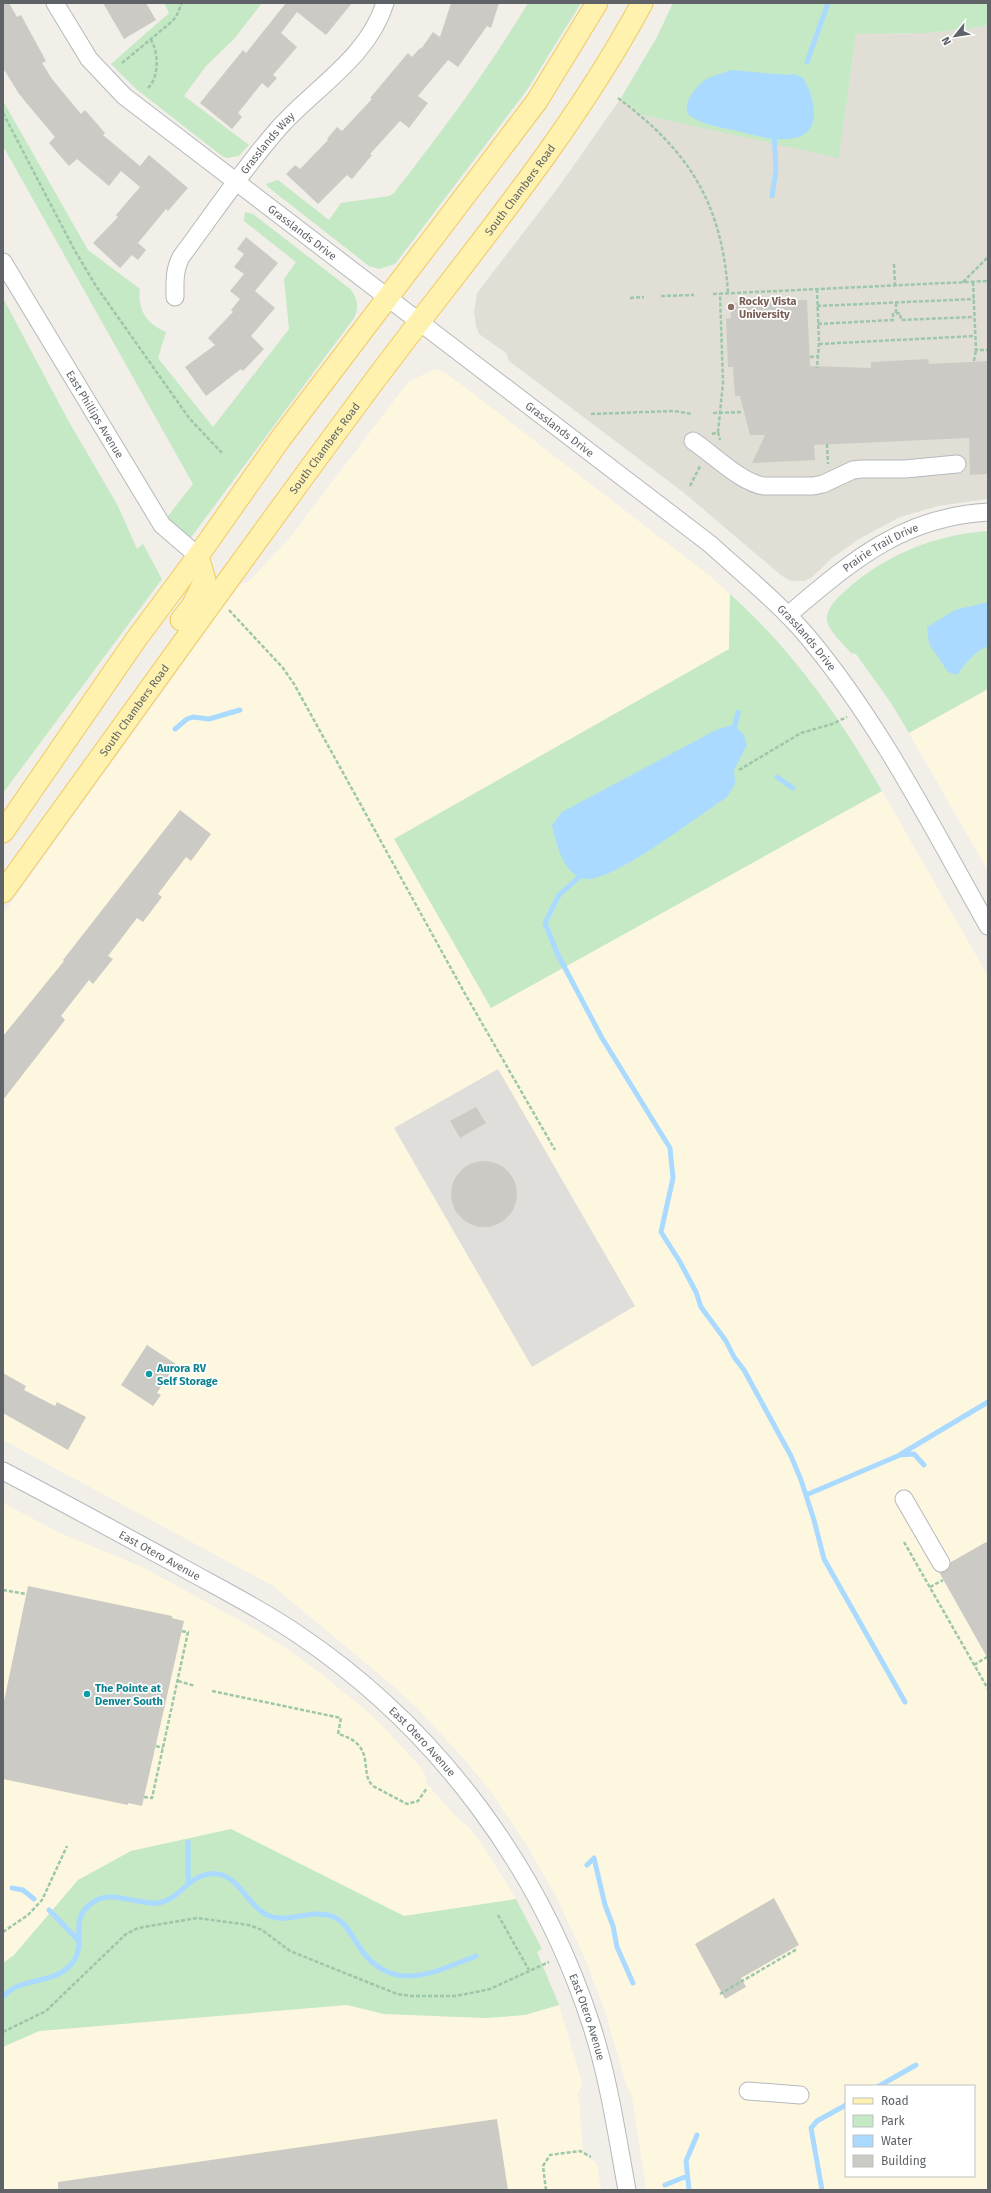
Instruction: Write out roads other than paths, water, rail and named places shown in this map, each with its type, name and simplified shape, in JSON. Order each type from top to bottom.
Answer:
[{"type":"main road","points":[[3,832],[137,638],[198,556],[281,438],[537,101],[597,3]]},
{"type":"main road","name":"South Chambers Road","points":[[3,892],[213,599],[418,322],[556,141],[606,67],[642,3]]},
{"type":"main road","points":[[133,709],[151,661],[192,606],[205,580],[198,556]]},
{"type":"street","name":"Grasslands Drive","points":[[55,3],[82,48],[112,85],[237,183],[704,540],[788,615],[835,671],[861,709],[903,776],[988,926]]},
{"type":"street","name":"Grasslands Way","points":[[175,296],[174,277],[180,257],[277,130],[347,62],[376,25],[385,3]]},
{"type":"street","name":"East Phillips Avenue","points":[[3,262],[162,525],[198,556]]},
{"type":"street","points":[[693,441],[742,477],[758,486],[823,484],[843,474],[862,469],[905,469],[957,464]]},
{"type":"street","name":"Prairie Trail Drive","points":[[788,615],[850,563],[881,543],[904,532],[940,520],[988,512]]},
{"type":"street","name":"East Otero Avenue","points":[[3,1471],[210,1582],[285,1626],[322,1651],[382,1699],[435,1753],[484,1813],[533,1891],[564,1955],[597,2044],[610,2097],[627,2190]]},
{"type":"street","points":[[904,1499],[942,1571]]},
{"type":"street","points":[[748,2091],[800,2095]]},
{"type":"water","points":[[732,70],[787,75],[794,74],[803,78],[813,103],[813,121],[810,129],[803,135],[794,138],[772,139],[711,125],[699,121],[688,114],[687,104],[689,99],[700,84],[708,78]]},
{"type":"water","points":[[988,602],[988,646],[975,654],[957,675],[948,672],[929,644],[927,627],[955,610]]},
{"type":"water","points":[[736,710],[741,711],[737,728],[744,735],[747,745],[734,770],[735,784],[727,797],[657,846],[616,870],[599,877],[586,879],[578,877],[572,872],[566,865],[558,849],[552,825],[562,812],[716,730],[732,725]]},
{"type":"waterway","points":[[807,62],[828,3]]},
{"type":"waterway","points":[[772,196],[776,170],[774,131]]},
{"type":"waterway","points":[[175,729],[187,719],[193,717],[209,719],[240,710]]},
{"type":"waterway","points":[[777,777],[793,788]]},
{"type":"waterway","points":[[585,872],[559,895],[545,923],[557,953],[602,1038],[670,1148],[673,1178],[661,1232],[680,1262],[696,1292],[701,1307],[726,1341],[734,1357],[744,1370],[791,1456],[801,1480],[814,1520],[824,1559],[905,1702]]},
{"type":"waterway","points":[[901,1454],[988,1402]]},
{"type":"waterway","points":[[806,1495],[900,1455],[914,1454],[924,1465]]},
{"type":"waterway","points":[[188,1842],[188,1884]]},
{"type":"waterway","points":[[587,1865],[594,1858],[605,1905],[613,1926],[617,1947],[633,1983]]},
{"type":"waterway","points":[[3,1996],[16,1987],[49,1978],[68,1968],[73,1962],[79,1946],[79,1922],[81,1915],[86,1908],[95,1901],[102,1898],[117,1897],[141,1902],[157,1903],[165,1901],[192,1881],[208,1874],[218,1874],[232,1880],[259,1910],[273,1917],[290,1918],[317,1914],[325,1914],[334,1917],[346,1927],[360,1948],[372,1962],[386,1971],[400,1975],[415,1976],[430,1973],[476,1956]]},
{"type":"waterway","points":[[12,1888],[23,1890],[34,1899]]},
{"type":"waterway","points":[[49,1910],[79,1941]]},
{"type":"waterway","points":[[881,2085],[916,2065]]},
{"type":"waterway","points":[[822,2190],[811,2128],[817,2121],[845,2106]]},
{"type":"waterway","points":[[689,2190],[686,2161],[697,2135]]},
{"type":"waterway","points":[[665,2185],[687,2176]]},
{"type":"place","name":"Rocky Vista University","points":[[731,307]]},
{"type":"place","name":"Aurora RV Self Storage","points":[[149,1374]]},
{"type":"place","name":"The Pointe at Denver South","points":[[87,1694]]}]
